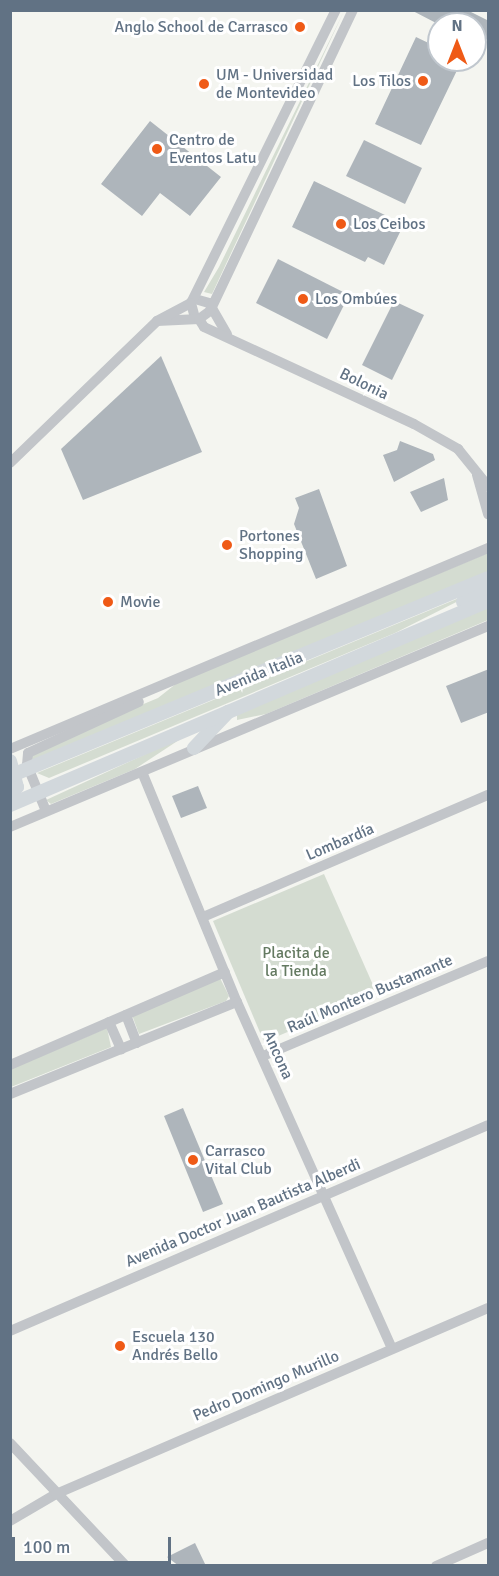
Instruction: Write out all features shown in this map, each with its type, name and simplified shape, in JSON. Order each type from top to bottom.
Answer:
[{"type":"main road","name":"Avenida Italia","points":[[12,770],[29,769],[489,578]]},
{"type":"main road","points":[[410,634],[435,615],[489,591]]},
{"type":"main road","name":"Avenida Italia","points":[[10,805],[489,601]]},
{"type":"main road","points":[[194,748],[232,709]]},
{"type":"main road","points":[[10,793],[17,787],[12,770]]},
{"type":"street","points":[[10,463],[157,321],[193,301],[336,10]]},
{"type":"street","points":[[157,321],[197,319],[210,311],[353,10]]},
{"type":"street","name":"Bolonia","points":[[193,301],[205,300],[227,334]]},
{"type":"street","points":[[193,301],[197,319]]},
{"type":"street","name":"Bolonia","points":[[197,319],[204,327],[227,334],[442,439],[458,449],[489,486]]},
{"type":"street","name":"Bolonia","points":[[477,474],[489,514]]},
{"type":"street","name":"Avenida Italia","points":[[10,749],[489,548]]},
{"type":"street","points":[[10,826],[489,626]]},
{"type":"street","name":"Avenida Italia","points":[[29,769],[26,757],[32,750],[125,710],[163,685]]},
{"type":"street","points":[[29,769],[46,812]]},
{"type":"street","name":"Ancona","points":[[142,772],[237,1002],[392,1348]]},
{"type":"street","name":"Lombardía","points":[[202,917],[489,795]]},
{"type":"street","name":"Raúl Montero Bustamante","points":[[262,1056],[489,961]]},
{"type":"street","points":[[10,1065],[225,972]]},
{"type":"street","points":[[10,1094],[237,1002]]},
{"type":"street","points":[[126,1015],[137,1043]]},
{"type":"street","points":[[109,1022],[121,1049]]},
{"type":"street","name":"Avenida Doctor Juan Bautista Alberdi","points":[[10,1331],[324,1194],[489,1125]]},
{"type":"street","name":"Pedro Domingo Murillo","points":[[10,1521],[56,1494],[489,1308]]},
{"type":"street","points":[[10,1443],[126,1566]]},
{"type":"street","points":[[436,1566],[489,1543]]},
{"type":"green space","points":[[344,11],[212,294],[204,292],[219,267]]},
{"type":"green space","points":[[488,553],[488,574],[33,762],[31,751],[158,698],[177,683]]},
{"type":"green space","points":[[488,586],[395,633],[49,778],[37,773]]},
{"type":"green space","points":[[488,606],[488,620],[266,714],[237,720],[237,714]]},
{"type":"green space","points":[[185,736],[135,769],[51,804],[46,800]]},
{"type":"green space","name":"Placita de la Tienda","points":[[324,874],[377,994],[264,1042],[213,921]]},
{"type":"green space","points":[[220,978],[229,996],[226,1001],[139,1034],[132,1015]]},
{"type":"green space","points":[[107,1028],[111,1047],[11,1087],[11,1069]]},
{"type":"building","points":[[411,10],[467,10],[471,12],[427,12],[427,18]]},
{"type":"building","points":[[487,20],[489,21],[489,40],[487,40]]},
{"type":"building","name":"Los Tilos","points":[[416,37],[427,42],[427,72],[456,72],[421,145],[375,124]]},
{"type":"building","name":"Centro de Eventos Latu","points":[[150,121],[221,177],[190,216],[160,193],[142,216],[101,184]]},
{"type":"building","points":[[364,140],[422,168],[405,204],[346,176]]},
{"type":"building","name":"Los Ceibos","points":[[314,181],[387,216],[384,222],[401,230],[384,265],[368,257],[365,262],[292,227]]},
{"type":"building","name":"Los Ombúes","points":[[278,259],[349,295],[327,339],[256,303]]},
{"type":"building","points":[[394,301],[424,315],[392,380],[362,365]]},
{"type":"building","points":[[161,356],[202,452],[83,500],[61,449]]},
{"type":"building","points":[[400,441],[433,454],[435,460],[394,482],[383,455],[397,450]]},
{"type":"building","points":[[444,478],[448,500],[421,512],[410,492]]},
{"type":"building","points":[[319,489],[347,566],[316,579],[294,524],[299,508],[295,498]]},
{"type":"building","points":[[489,669],[489,712],[461,723],[446,686]]},
{"type":"building","points":[[198,786],[207,808],[181,818],[172,796]]},
{"type":"building","name":"Carrasco Vital Club","points":[[183,1108],[223,1204],[203,1212],[164,1116]]},
{"type":"building","points":[[195,1543],[206,1566],[179,1566],[167,1557]]},
{"type":"place","name":"Anglo School de Carrasco","points":[[300,27]]},
{"type":"place","name":"Los Tilos","points":[[423,81]]},
{"type":"place","name":"UM - Universidad de Montevideo","points":[[204,84]]},
{"type":"place","name":"Centro de Eventos Latu","points":[[157,149]]},
{"type":"place","name":"Los Ceibos","points":[[341,224]]},
{"type":"place","name":"Los Ombúes","points":[[303,299]]},
{"type":"place","name":"Portones Shopping","points":[[227,545]]},
{"type":"place","name":"Movie","points":[[108,602]]},
{"type":"place","name":"Carrasco Vital Club","points":[[193,1160]]},
{"type":"place","name":"Escuela 130 Andrés Bello","points":[[120,1346]]}]
